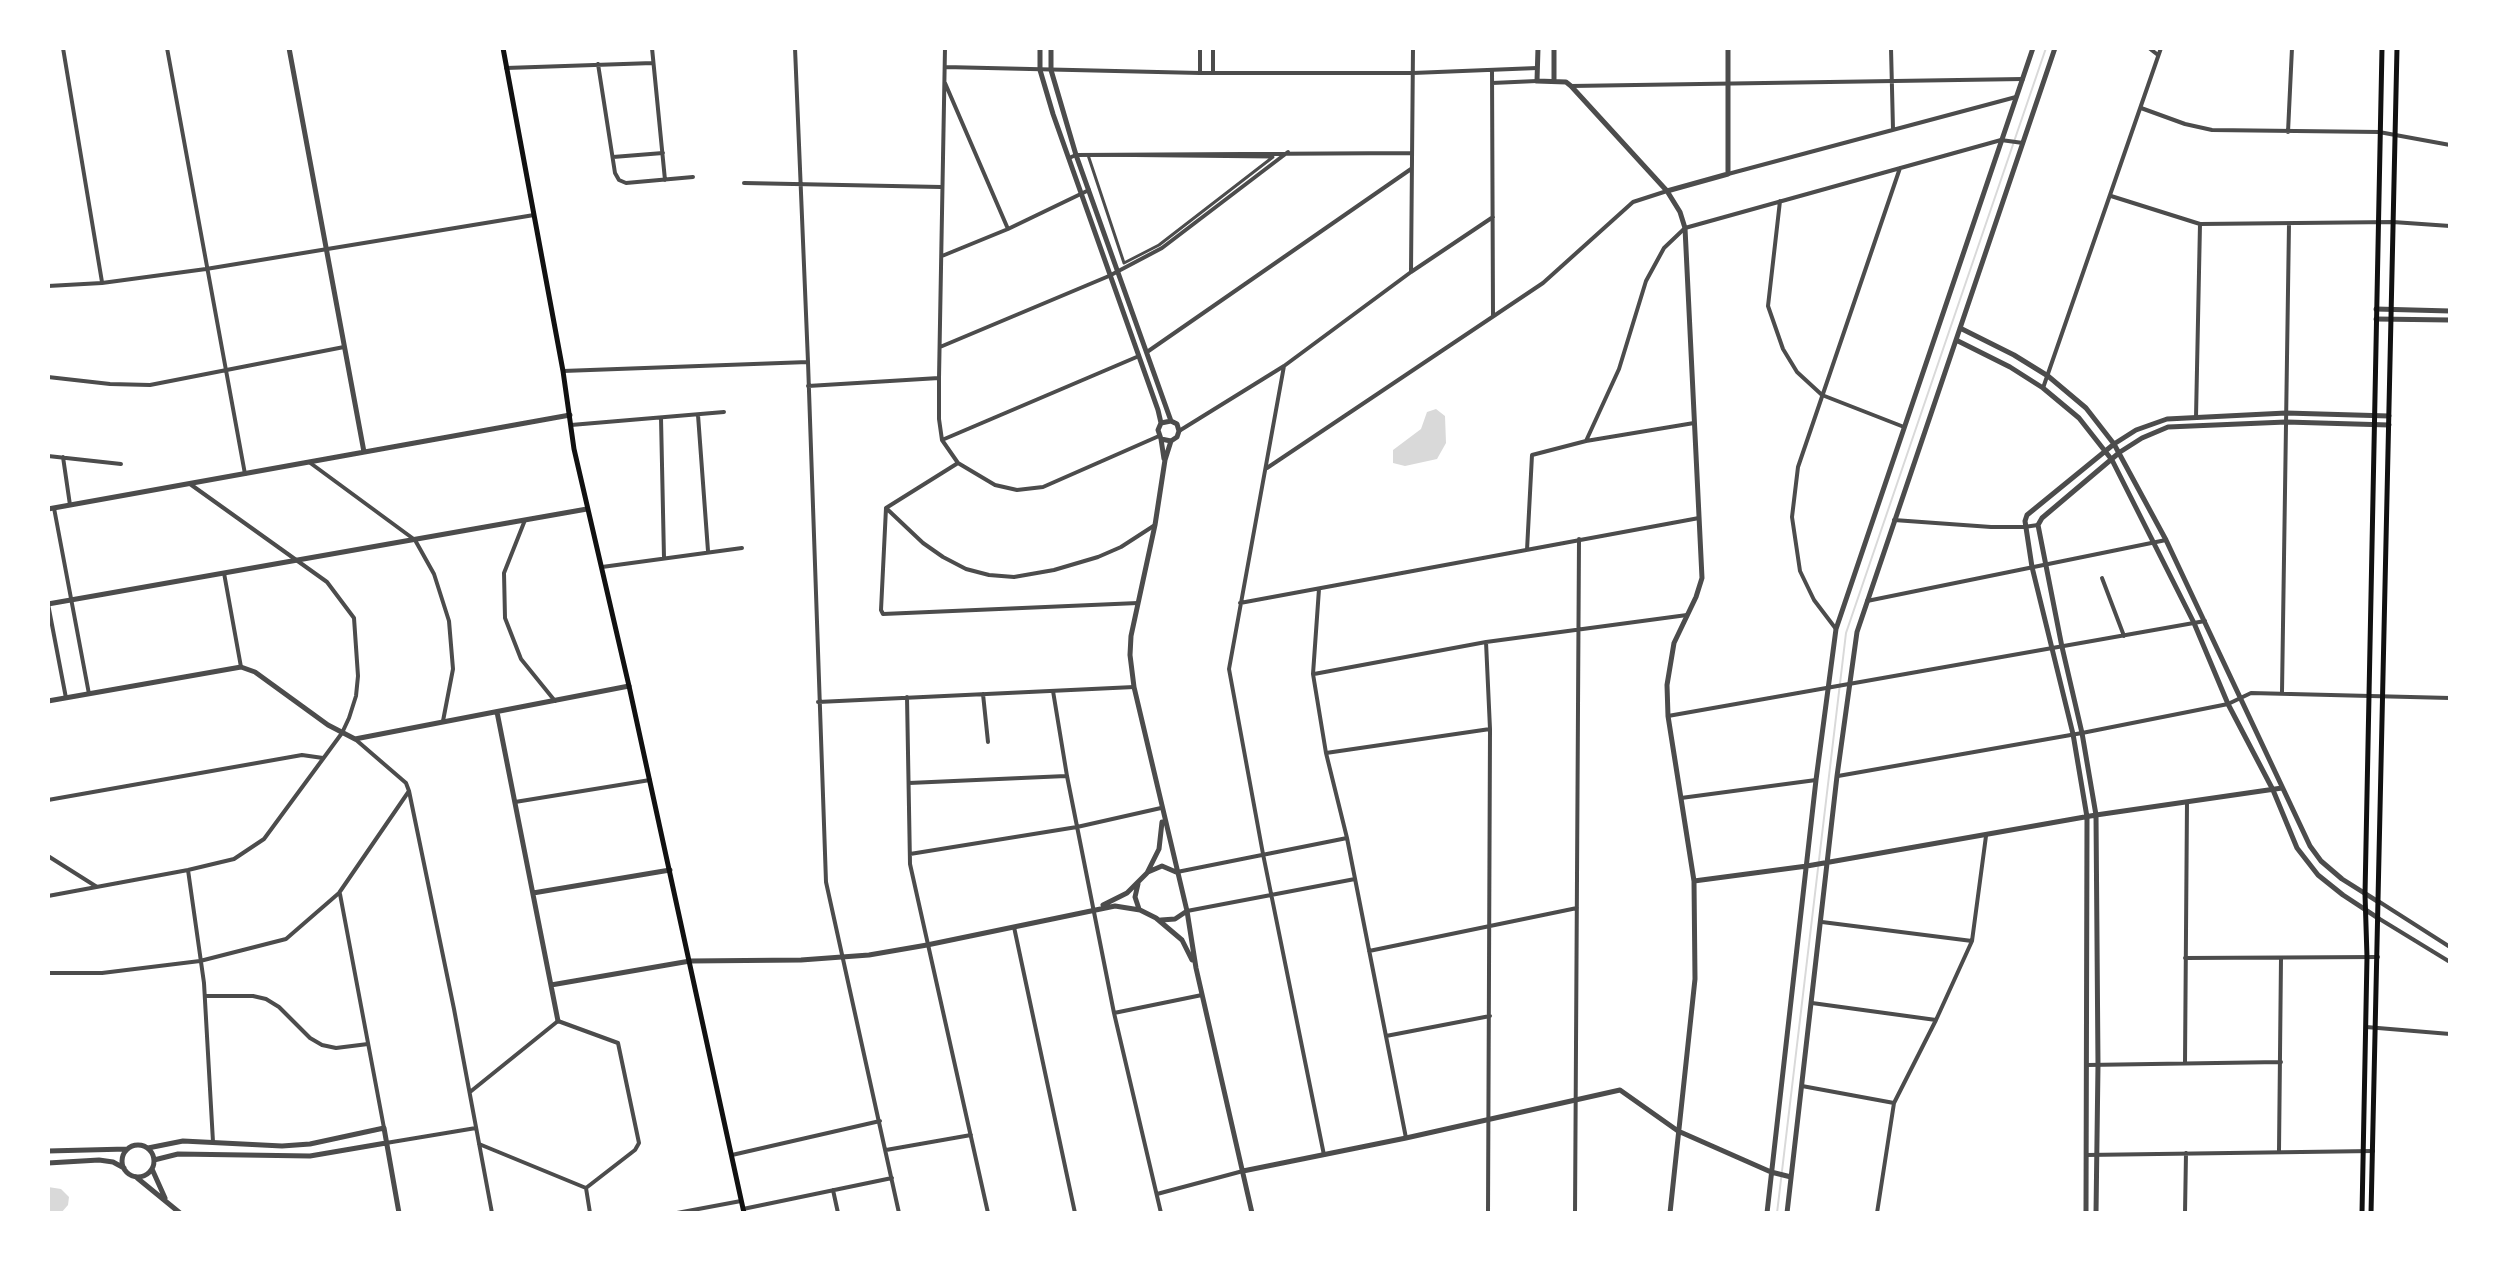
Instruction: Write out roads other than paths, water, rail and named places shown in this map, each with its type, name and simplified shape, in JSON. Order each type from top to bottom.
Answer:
[{"type":"main road","points":[[503,48],[587,509],[744,1211]]},
{"type":"main road","points":[[2362,1213],[2367,957],[2365,894],[2382,48]]},
{"type":"main road","points":[[2371,1213],[2397,48]]},
{"type":"street","points":[[63,48],[102,283]]},
{"type":"street","points":[[167,48],[245,474]]},
{"type":"street","points":[[289,48],[364,452]]},
{"type":"street","points":[[652,48],[665,180]]},
{"type":"street","points":[[795,48],[826,882],[899,1213]]},
{"type":"street","points":[[945,48],[939,378],[942,440],[958,463],[995,485],[1017,490],[1043,487],[1160,438],[1171,441]]},
{"type":"street","points":[[1040,48],[1040,70],[1161,423],[1158,430],[1165,460]]},
{"type":"street","points":[[1051,48],[1051,70],[1076,155],[1171,421]]},
{"type":"street","points":[[1200,48],[1200,73]]},
{"type":"street","points":[[1213,48],[1213,73]]},
{"type":"street","points":[[1411,272],[1413,48]]},
{"type":"street","points":[[1537,81],[1538,48]]},
{"type":"street","points":[[1554,48],[1554,80]]},
{"type":"street","points":[[1728,48],[1728,174]]},
{"type":"street","points":[[1891,48],[1893,129]]},
{"type":"street","points":[[1787,1213],[1788,1176],[1822,922],[1816,780],[1831,688],[1836,629],[2005,140],[2033,48]]},
{"type":"street","points":[[1767,1213],[1818,864],[1837,776],[1846,685],[1857,632],[2019,142],[2055,48]]},
{"type":"street","points":[[2149,48],[2158,55]]},
{"type":"street","points":[[2043,388],[2161,48]]},
{"type":"street","points":[[2288,132],[2292,48]]},
{"type":"street","points":[[506,68],[653,63]]},
{"type":"street","points":[[598,64],[612,157],[619,180],[626,183],[693,177]]},
{"type":"street","points":[[945,67],[1200,73],[1413,73],[1537,68]]},
{"type":"street","points":[[1492,70],[1493,317]]},
{"type":"street","points":[[1571,86],[2023,79]]},
{"type":"street","points":[[944,81],[1008,229]]},
{"type":"street","points":[[1492,83],[1566,82],[1667,191],[1680,212],[1685,228],[1702,578],[1674,643],[1667,685],[1668,716],[1694,881],[1695,979],[1670,1213]]},
{"type":"street","points":[[1267,468],[1543,283],[1633,202],[2016,97]]},
{"type":"street","points":[[2141,108],[2199,128],[2379,132],[2450,145]]},
{"type":"street","points":[[1586,441],[1619,369],[1646,281],[1664,248],[1685,228],[2005,140],[2019,142]]},
{"type":"street","points":[[940,347],[1119,272],[1162,248],[1288,152]]},
{"type":"street","points":[[612,157],[663,153]]},
{"type":"street","points":[[1069,158],[1076,155],[1411,153]]},
{"type":"street","points":[[1088,155],[1273,157],[1159,245],[1124,263],[1088,155]]},
{"type":"street","points":[[1836,629],[1814,600],[1800,571],[1792,517],[1798,467],[1900,168]]},
{"type":"street","points":[[942,440],[1147,352],[1411,169]]},
{"type":"street","points":[[744,183],[941,187]]},
{"type":"street","points":[[941,257],[1089,190]]},
{"type":"street","points":[[2111,196],[2200,224],[2393,222],[2450,226]]},
{"type":"street","points":[[1780,201],[1768,306],[1783,349],[1797,372],[1822,395],[1904,427]]},
{"type":"street","points":[[48,286],[102,283],[206,269],[534,215]]},
{"type":"street","points":[[1179,431],[1284,366],[1411,272],[1493,217]]},
{"type":"street","points":[[2196,424],[2200,224]]},
{"type":"street","points":[[2282,692],[2289,224]]},
{"type":"street","points":[[2376,309],[2450,311]]},
{"type":"street","points":[[2376,319],[2450,320]]},
{"type":"street","points":[[1960,328],[2048,376],[2086,408],[2120,452],[2166,540],[2305,836],[2321,861],[2342,879],[2450,947]]},
{"type":"street","points":[[1956,340],[2010,367],[2043,388],[2079,418],[2112,460],[2194,623],[2228,704],[2273,790],[2297,848],[2307,862],[2318,875],[2365,911],[2450,962]]},
{"type":"street","points":[[48,377],[100,384],[150,385],[344,347]]},
{"type":"street","points":[[563,371],[808,362]]},
{"type":"street","points":[[1284,366],[1229,657],[1230,685],[1324,1155]]},
{"type":"street","points":[[808,386],[939,378]]},
{"type":"street","points":[[571,425],[724,412]]},
{"type":"street","points":[[2086,1213],[2087,817],[2073,734],[2024,527],[2027,515],[2114,444],[2136,430],[2167,419],[2286,413],[2389,416]]},
{"type":"street","points":[[89,694],[51,509],[570,415]]},
{"type":"street","points":[[698,415],[708,551]]},
{"type":"street","points":[[661,418],[664,558]]},
{"type":"street","points":[[1161,423],[1171,421],[1177,424],[1179,431],[1171,441],[1165,460],[1130,655],[1134,687],[1187,911],[1196,968],[1252,1213]]},
{"type":"street","points":[[2096,1213],[2096,815],[2038,525],[2042,518],[2120,452],[2168,427],[2286,422],[2389,425]]},
{"type":"street","points":[[1527,550],[1532,455],[1586,441],[1695,423]]},
{"type":"street","points":[[48,456],[121,464]]},
{"type":"street","points":[[63,457],[70,505]]},
{"type":"street","points":[[309,462],[415,540],[434,574],[449,621],[453,669],[443,721]]},
{"type":"street","points":[[886,508],[958,463]]},
{"type":"street","points":[[48,896],[234,859],[264,839],[342,733],[356,696],[358,676],[354,618],[327,582],[190,484]]},
{"type":"street","points":[[886,508],[923,543],[943,557],[966,569],[1014,577],[1054,570],[1098,557],[1121,547],[1155,525]]},
{"type":"street","points":[[886,508],[881,613],[1138,603]]},
{"type":"street","points":[[66,698],[48,604],[587,509]]},
{"type":"street","points":[[1240,603],[1699,518]]},
{"type":"street","points":[[525,520],[504,573],[505,618],[521,659],[555,701]]},
{"type":"street","points":[[1894,520],[1957,525],[2038,525]]},
{"type":"street","points":[[1575,1213],[1579,539]]},
{"type":"street","points":[[1867,601],[2166,540]]},
{"type":"street","points":[[602,567],[742,548]]},
{"type":"street","points":[[224,573],[241,667]]},
{"type":"street","points":[[2102,578],[2124,636]]},
{"type":"street","points":[[1319,589],[1313,674],[1326,753],[1347,838],[1406,1138]]},
{"type":"street","points":[[1313,674],[1486,642],[1687,615]]},
{"type":"street","points":[[1668,716],[2205,621]]},
{"type":"street","points":[[1486,642],[1490,729],[1488,1213]]},
{"type":"street","points":[[48,701],[241,667],[255,672],[355,739],[406,783],[492,1213]]},
{"type":"street","points":[[355,739],[629,686]]},
{"type":"street","points":[[818,702],[1134,687]]},
{"type":"street","points":[[1053,691],[1114,1013],[1161,1213]]},
{"type":"street","points":[[1837,776],[2228,704],[2251,693],[2450,698]]},
{"type":"street","points":[[983,694],[988,742]]},
{"type":"street","points":[[907,697],[910,854],[927,945],[988,1213]]},
{"type":"street","points":[[497,712],[558,1021]]},
{"type":"street","points":[[1326,753],[1490,729]]},
{"type":"street","points":[[48,800],[302,755],[323,758]]},
{"type":"street","points":[[909,783],[1067,776]]},
{"type":"street","points":[[515,802],[650,780]]},
{"type":"street","points":[[1681,798],[1816,780]]},
{"type":"street","points":[[1694,881],[1818,864],[2096,815],[2282,788]]},
{"type":"street","points":[[48,973],[102,973],[200,961],[286,939],[339,893],[409,791]]},
{"type":"street","points":[[2185,1063],[2187,801]]},
{"type":"street","points":[[910,854],[1077,827],[1161,808]]},
{"type":"street","points":[[551,985],[690,961],[801,960],[927,945],[1094,908],[1114,901],[1138,884],[1147,873],[1161,840],[1161,808]]},
{"type":"street","points":[[1877,1213],[1894,1103],[1972,941],[1986,836]]},
{"type":"street","points":[[1147,873],[1162,866],[1176,872],[1347,838]]},
{"type":"street","points":[[48,856],[98,887]]},
{"type":"street","points":[[188,870],[205,996],[213,1142]]},
{"type":"street","points":[[533,893],[670,870]]},
{"type":"street","points":[[1156,918],[1175,919],[1187,911],[1355,879]]},
{"type":"street","points":[[1138,884],[1135,897],[1140,910]]},
{"type":"street","points":[[339,893],[399,1213]]},
{"type":"street","points":[[1094,908],[1115,906],[1140,910],[1156,918],[1182,940],[1196,968]]},
{"type":"street","points":[[1369,951],[1577,908]]},
{"type":"street","points":[[1822,922],[1972,941]]},
{"type":"street","points":[[1014,927],[1075,1213]]},
{"type":"street","points":[[2185,958],[2378,957]]},
{"type":"street","points":[[2279,1152],[2281,958]]},
{"type":"street","points":[[1114,1013],[1202,995]]},
{"type":"street","points":[[205,996],[266,999],[322,1045],[336,1048],[369,1044]]},
{"type":"street","points":[[1812,1003],[1936,1020]]},
{"type":"street","points":[[1386,1036],[1490,1016]]},
{"type":"street","points":[[470,1093],[558,1021]]},
{"type":"street","points":[[558,1021],[618,1043],[639,1143],[635,1150],[586,1188]]},
{"type":"street","points":[[2366,1027],[2450,1034]]},
{"type":"street","points":[[2087,1065],[2281,1062]]},
{"type":"street","points":[[1801,1086],[1894,1103]]},
{"type":"street","points":[[1157,1194],[1243,1171],[1616,1090],[1624,1091],[1678,1131],[1774,1173],[1788,1176]]},
{"type":"street","points":[[732,1155],[880,1121]]},
{"type":"street","points":[[48,1151],[128,1149],[137,1145],[148,1148],[167,1143],[213,1142],[282,1146],[310,1144],[384,1128]]},
{"type":"street","points":[[154,1160],[178,1154],[310,1156],[476,1128]]},
{"type":"street","points":[[886,1150],[971,1135]]},
{"type":"street","points":[[343,1138],[345,1152]]},
{"type":"street","points":[[479,1144],[586,1188]]},
{"type":"street","points":[[148,1148],[154,1160],[152,1169],[165,1199],[180,1213]]},
{"type":"street","points":[[124,1168],[122,1158],[128,1149]]},
{"type":"street","points":[[2086,1155],[2373,1151]]},
{"type":"street","points":[[2185,1213],[2186,1153]]},
{"type":"street","points":[[48,1163],[113,1162],[165,1199]]},
{"type":"street","points":[[135,1177],[145,1175],[152,1169]]},
{"type":"street","points":[[744,1211],[892,1178]]},
{"type":"street","points":[[586,1188],[590,1213]]},
{"type":"street","points":[[833,1190],[838,1213]]},
{"type":"street","points":[[677,1213],[742,1201]]},
{"type":"waterway","points":[[1777,1213],[1846,633],[2046,48]]}]
